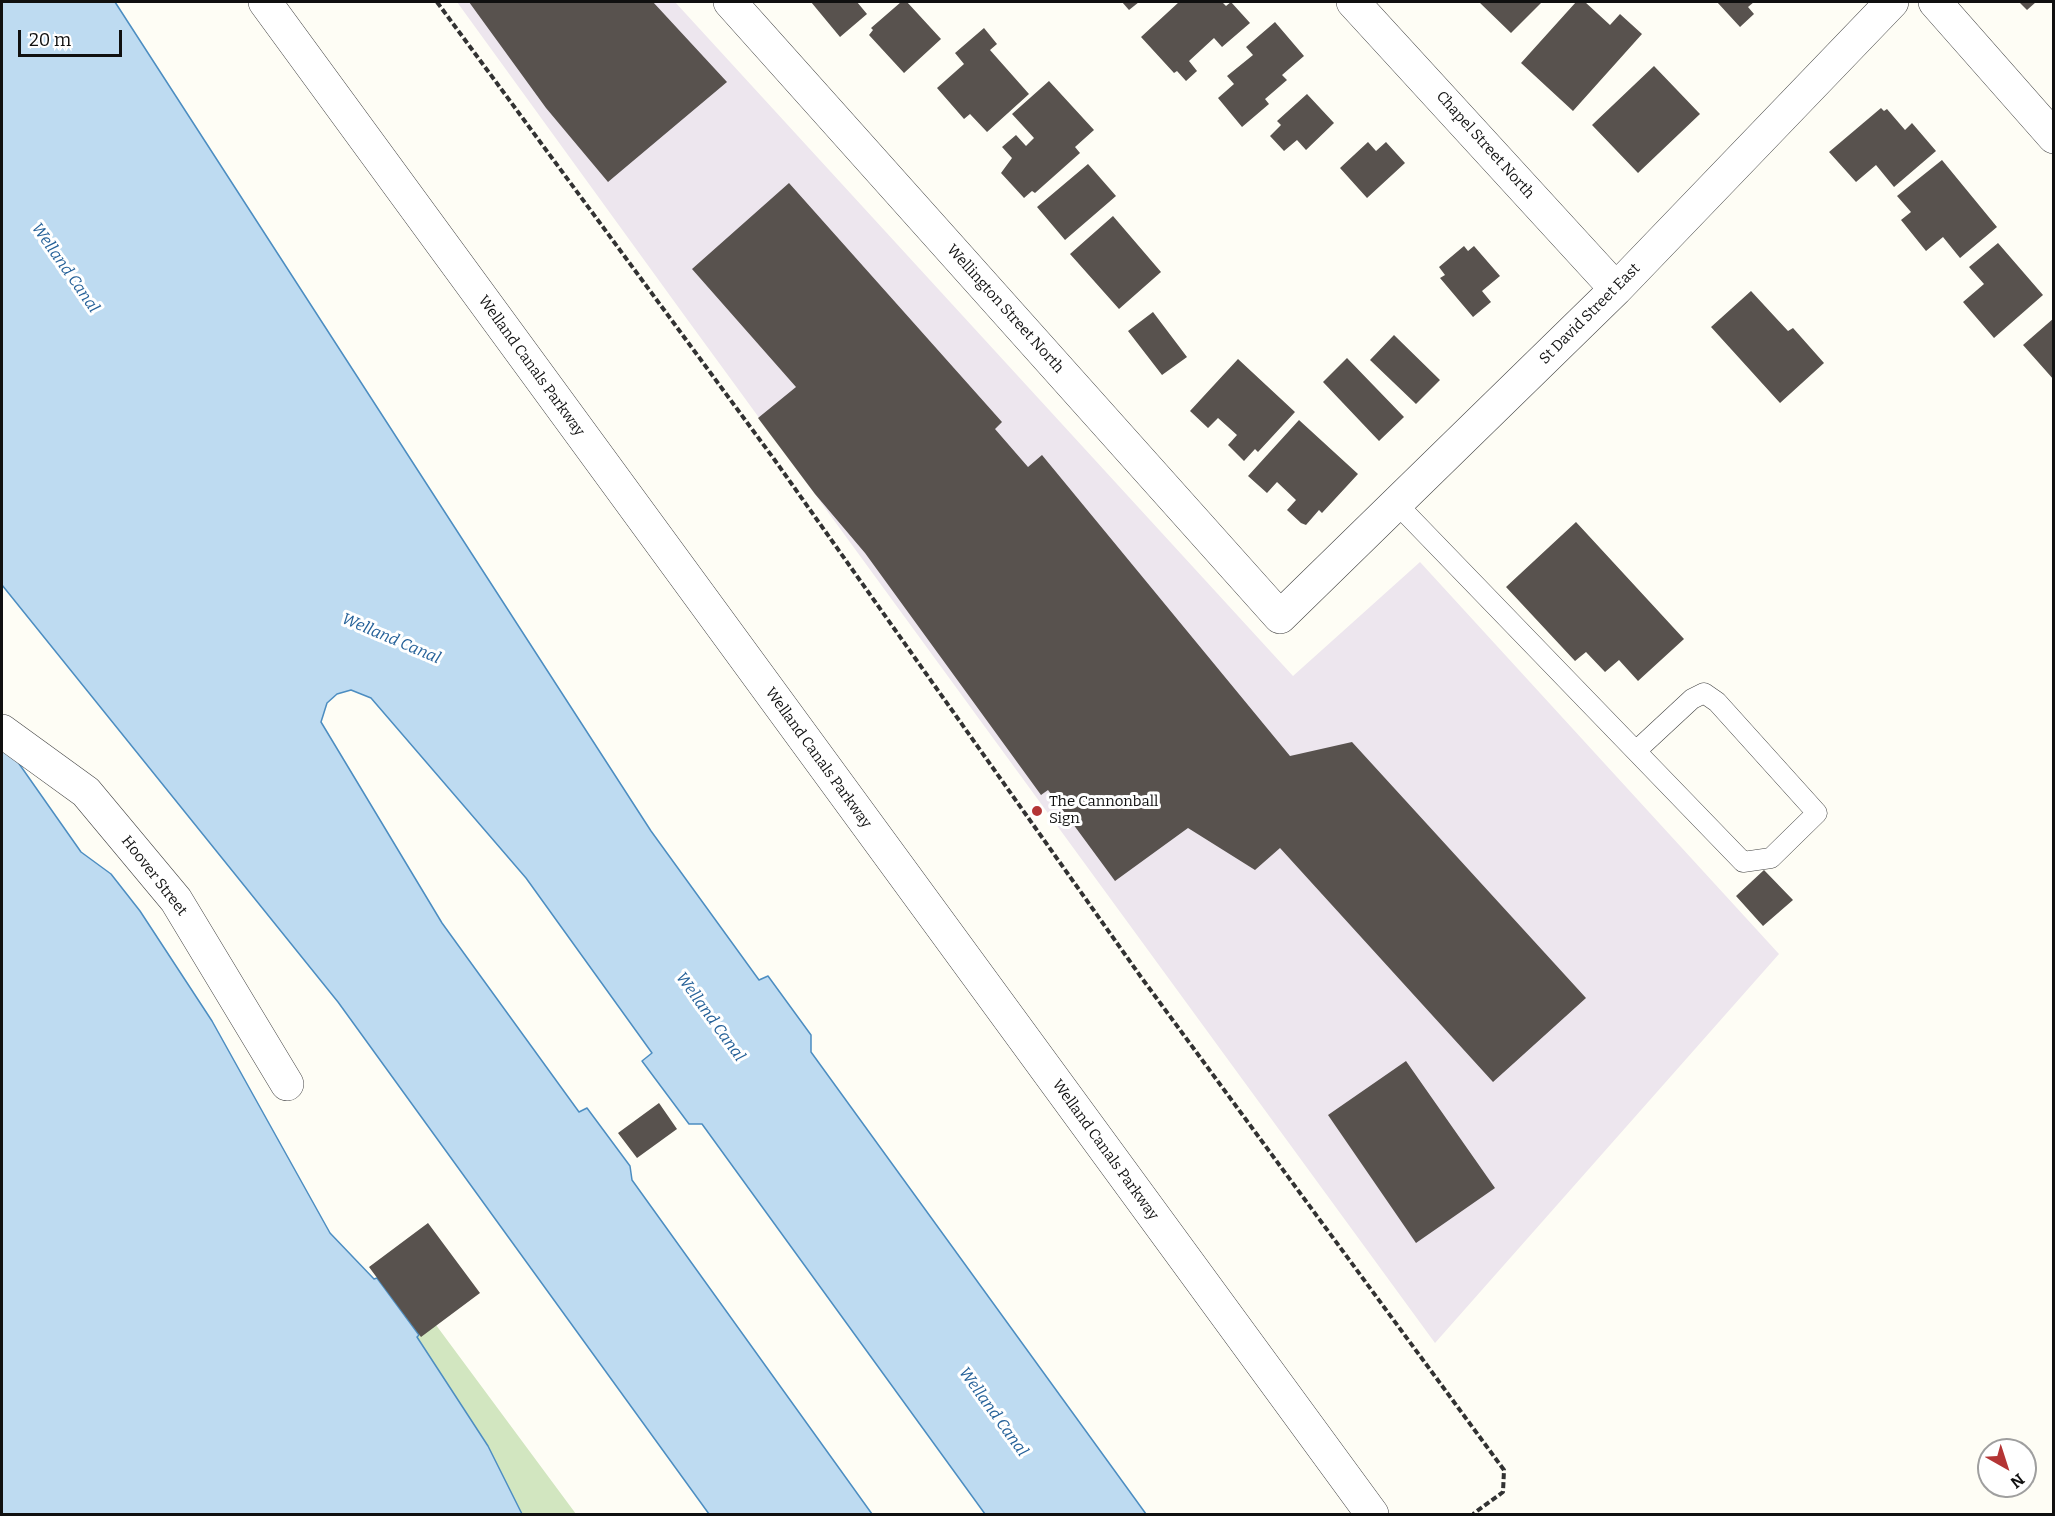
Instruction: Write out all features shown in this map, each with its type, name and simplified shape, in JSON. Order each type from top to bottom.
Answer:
[{"type":"street","name":"Welland Canals Parkway","points":[[265,2],[1372,1515]]},
{"type":"street","name":"Wellington Street North","points":[[729,2],[1280,617]]},
{"type":"street","name":"Chapel Street North","points":[[1353,2],[1616,289]]},
{"type":"street","name":"St David Street East","points":[[1280,617],[1616,289],[1892,2]]},
{"type":"street","points":[[1935,2],[2054,137]]},
{"type":"street","name":"Hoover Street","points":[[2,731],[86,792],[176,900],[287,1084]]},
{"type":"lane","points":[[1396,503],[1636,752],[1743,862],[1771,858],[1817,813],[1717,702],[1704,693],[1692,699],[1636,752]]},
{"type":"path","points":[[437,2],[774,459],[1134,967],[1504,1470],[1503,1492],[1473,1515]]},
{"type":"shaded area","points":[[457,2],[675,2],[1293,676],[1420,562],[1779,954],[1435,1343],[684,315]]},
{"type":"green space","points":[[436,1325],[576,1514],[522,1514],[488,1446],[417,1337]]},
{"type":"water","name":"Welland Canal","points":[[2,2],[115,2],[651,831],[759,980],[768,976],[811,1035],[811,1052],[1146,1514],[985,1514],[702,1124],[689,1124],[642,1061],[652,1053],[526,878],[371,698],[351,690],[337,694],[327,703],[321,722],[442,923],[579,1112],[587,1108],[630,1166],[632,1180],[872,1514],[709,1514],[338,1002],[2,585]]},
{"type":"water","points":[[2,748],[15,758],[81,852],[111,874],[140,911],[212,1021],[330,1233],[374,1279],[377,1278],[419,1335],[417,1337],[488,1446],[522,1514],[2,1514]]},
{"type":"building","points":[[469,2],[653,2],[727,82],[608,182],[546,108]]},
{"type":"building","points":[[811,2],[857,2],[867,14],[840,37]]},
{"type":"building","points":[[901,2],[907,2],[941,39],[904,73],[869,35],[873,30],[871,28]]},
{"type":"building","points":[[1122,2],[1139,2],[1129,10]]},
{"type":"building","points":[[1179,2],[1222,2],[1226,6],[1231,2],[1250,23],[1222,47],[1214,38],[1189,61],[1197,71],[1186,81],[1177,71],[1174,73],[1141,37]]},
{"type":"building","points":[[1479,2],[1542,2],[1511,33]]},
{"type":"building","points":[[1576,2],[1585,2],[1610,25],[1620,14],[1642,34],[1573,111],[1521,63]]},
{"type":"building","points":[[1717,2],[1754,2],[1748,7],[1754,14],[1740,27]]},
{"type":"building","points":[[2019,2],[2036,2],[2027,10]]},
{"type":"building","points":[[1275,22],[1304,56],[1282,75],[1287,80],[1265,99],[1269,104],[1242,127],[1218,98],[1234,84],[1227,76],[1253,55],[1246,47]]},
{"type":"building","points":[[984,28],[997,44],[990,50],[1029,94],[987,132],[970,114],[964,119],[937,88],[964,64],[955,53]]},
{"type":"building","points":[[1654,66],[1700,114],[1638,173],[1592,125]]},
{"type":"building","points":[[1049,81],[1094,130],[1075,147],[1080,153],[1035,193],[1032,191],[1024,198],[1001,173],[1012,158],[1002,147],[1016,135],[1026,146],[1034,138],[1012,114]]},
{"type":"building","points":[[1307,94],[1334,123],[1306,150],[1297,140],[1284,151],[1270,136],[1281,125],[1277,121]]},
{"type":"building","points":[[1881,108],[1884,111],[1887,109],[1905,130],[1912,123],[1936,151],[1894,187],[1876,165],[1856,182],[1829,152]]},
{"type":"building","points":[[1368,142],[1376,151],[1386,142],[1405,163],[1367,198],[1340,168]]},
{"type":"building","points":[[1942,160],[1997,227],[1960,258],[1943,237],[1926,251],[1901,220],[1911,212],[1897,196]]},
{"type":"building","points":[[1088,164],[1116,196],[1065,240],[1037,207]]},
{"type":"building","points":[[789,183],[1002,422],[995,429],[1028,467],[1042,455],[1290,756],[1352,742],[1586,998],[1493,1082],[1280,848],[1255,870],[1188,828],[1115,881],[1048,790],[1041,795],[865,553],[815,494],[758,418],[796,387],[692,269]]},
{"type":"building","points":[[1113,216],[1161,272],[1119,309],[1070,254]]},
{"type":"building","points":[[1998,243],[2043,295],[1994,338],[1963,302],[1984,284],[1969,267]]},
{"type":"building","points":[[1464,246],[1468,251],[1474,246],[1500,276],[1482,291],[1491,302],[1473,317],[1440,278],[1445,275],[1439,267]]},
{"type":"building","points":[[1751,291],[1788,331],[1793,328],[1824,363],[1780,403],[1711,327]]},
{"type":"building","points":[[1153,312],[1187,357],[1162,375],[1128,331]]},
{"type":"building","points":[[2054,318],[2054,380],[2023,345]]},
{"type":"building","points":[[1394,335],[1440,380],[1416,404],[1370,360]]},
{"type":"building","points":[[1347,358],[1404,417],[1379,441],[1323,382]]},
{"type":"building","points":[[1238,359],[1295,412],[1258,452],[1255,449],[1244,461],[1228,445],[1237,435],[1218,418],[1208,428],[1190,411]]},
{"type":"building","points":[[1299,420],[1358,474],[1322,513],[1319,510],[1306,525],[1287,510],[1296,500],[1277,482],[1267,493],[1248,476]]},
{"type":"building","points":[[1576,522],[1684,639],[1638,681],[1619,660],[1605,672],[1586,652],[1575,661],[1506,587]]},
{"type":"building","points":[[1764,870],[1793,900],[1763,926],[1736,896]]},
{"type":"building","points":[[1406,1061],[1495,1188],[1416,1243],[1328,1115]]},
{"type":"building","points":[[659,1103],[677,1129],[637,1158],[618,1133]]},
{"type":"building","points":[[428,1223],[480,1293],[421,1337],[369,1267]]},
{"type":"place","name":"The Cannonball Sign","points":[[1037,811]]}]
